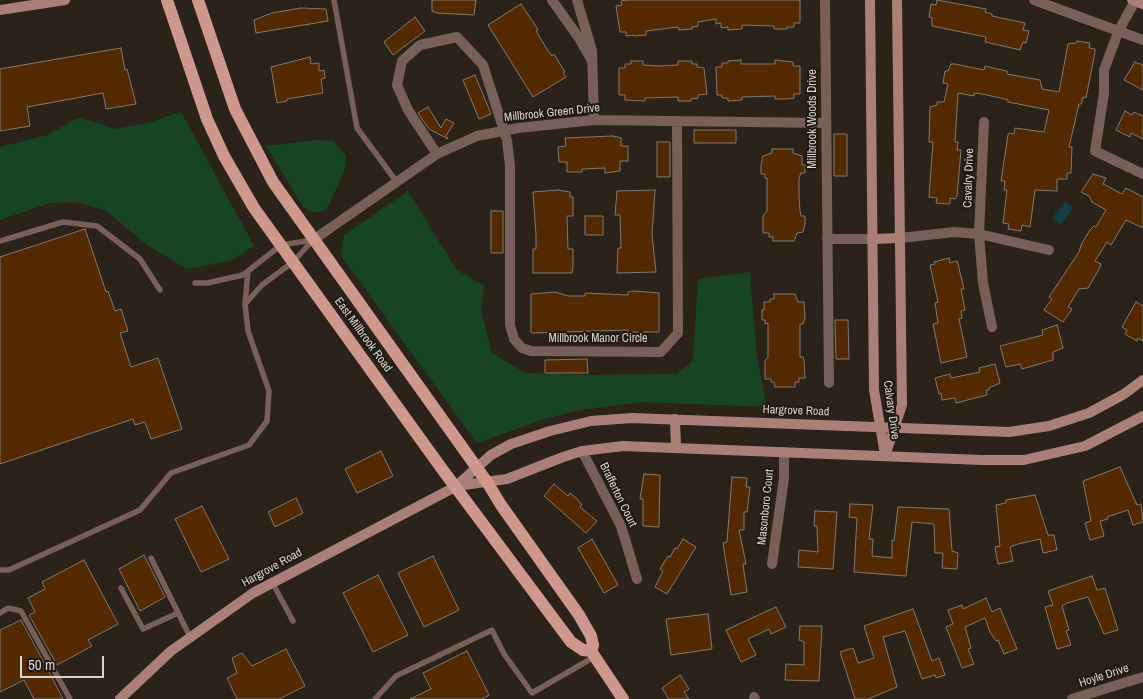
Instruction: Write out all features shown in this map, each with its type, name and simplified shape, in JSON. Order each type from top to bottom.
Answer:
[{"type":"main road","name":"East Millbrook Road","points":[[167,0],[200,98],[224,156],[254,208],[455,487],[571,642],[593,654]]},
{"type":"main road","name":"East Millbrook Road","points":[[198,0],[221,71],[244,128],[273,182],[487,482],[588,629],[593,645],[593,654],[623,699]]},
{"type":"street","points":[[0,10],[65,0]]},
{"type":"street","points":[[577,0],[588,32],[592,62],[594,120]]},
{"type":"street","name":"Millbrook Woods Drive","points":[[825,0],[828,383]]},
{"type":"street","name":"Calvary Drive","points":[[870,0],[874,390],[885,456]]},
{"type":"street","name":"Calvary Drive","points":[[885,456],[902,405],[897,0]]},
{"type":"street","points":[[1034,0],[1143,40]]},
{"type":"street","points":[[554,1],[579,38],[592,62]]},
{"type":"street","points":[[1137,1],[1120,30],[1104,70],[1104,93],[1095,151],[1143,174]]},
{"type":"street","points":[[437,154],[408,110],[396,85],[402,61],[420,45],[457,37],[484,65],[505,130]]},
{"type":"street","name":"Millbrook Green Drive","points":[[313,240],[437,154],[477,136],[505,130],[594,120],[677,123],[825,123]]},
{"type":"street","name":"Cavalry Drive","points":[[979,234],[984,122]]},
{"type":"street","name":"Millbrook Manor Circle","points":[[505,130],[510,166],[510,325],[514,339],[522,348],[531,351],[661,352],[678,333],[677,123]]},
{"type":"street","points":[[827,239],[900,238],[954,232],[979,234],[1049,250]]},
{"type":"street","points":[[979,234],[983,283],[992,327]]},
{"type":"street","name":"Hargrove Road","points":[[120,699],[190,637],[253,593],[455,487],[491,455],[511,444],[570,425],[612,419],[675,419],[989,432],[1029,430],[1089,413],[1124,394],[1143,380]]},
{"type":"street","name":"Hargrove Road","points":[[455,487],[507,479],[543,463],[582,451],[623,446],[1024,460],[1085,446],[1143,416]]},
{"type":"street","points":[[675,419],[676,447]]},
{"type":"street","name":"Brafferton Court","points":[[582,451],[622,526],[637,579]]},
{"type":"street","name":"Masonboro Court","points":[[772,564],[784,478],[784,452]]},
{"type":"street","name":"Hoyle Drive","points":[[1072,699],[1143,677]]},
{"type":"lane","points":[[334,0],[357,128],[396,181]]},
{"type":"lane","points":[[0,241],[63,222],[97,226],[140,259],[160,290]]},
{"type":"lane","points":[[195,283],[207,283],[242,275],[281,245],[313,240]]},
{"type":"lane","points":[[245,304],[262,285],[293,262],[313,240]]},
{"type":"lane","points":[[0,570],[9,570],[140,510],[171,473],[248,445],[267,421],[269,391],[248,331],[245,304],[248,271]]},
{"type":"lane","points":[[150,558],[190,637]]},
{"type":"lane","points":[[272,582],[292,621]]},
{"type":"lane","points":[[122,588],[143,629],[178,613]]},
{"type":"lane","points":[[0,613],[8,608],[21,610],[70,699]]},
{"type":"lane","points":[[375,699],[396,676],[492,630],[504,654],[533,696],[593,654]]},
{"type":"green space","points":[[181,112],[254,246],[230,261],[187,269],[147,245],[105,210],[75,202],[50,203],[0,220],[0,147],[48,135],[77,118],[115,129],[148,123]]},
{"type":"green space","points":[[317,140],[333,141],[346,155],[345,169],[327,209],[317,213],[304,208],[266,146]]},
{"type":"green space","points":[[408,191],[456,269],[484,286],[481,310],[492,353],[525,373],[591,375],[677,374],[693,360],[698,279],[750,272],[757,358],[767,407],[641,402],[581,410],[547,418],[477,443],[341,256],[344,235]]},
{"type":"water","points":[[1065,202],[1073,208],[1061,225],[1052,218]]},
{"type":"building","points":[[432,0],[476,0],[474,15],[437,13],[432,11]]},
{"type":"building","points":[[627,0],[800,0],[800,23],[794,23],[794,27],[787,27],[787,29],[774,29],[774,26],[742,25],[742,29],[728,30],[728,27],[721,28],[721,23],[716,24],[716,19],[698,22],[698,26],[692,27],[692,29],[679,30],[678,27],[646,31],[646,35],[634,36],[626,36],[626,32],[620,32],[616,6],[622,5],[621,1]]},
{"type":"building","points":[[937,0],[986,9],[985,12],[992,14],[992,16],[1025,23],[1023,30],[1029,31],[1026,43],[1023,42],[1020,50],[985,42],[986,37],[932,26],[932,18],[929,17],[931,4],[936,5]]},
{"type":"building","points":[[521,4],[538,30],[536,31],[548,51],[552,56],[554,54],[566,77],[533,97],[488,25]]},
{"type":"building","points":[[301,8],[326,9],[328,21],[256,33],[254,20],[272,13]]},
{"type":"building","points":[[415,17],[425,31],[393,55],[384,42]]},
{"type":"building","points":[[1077,41],[1090,43],[1089,48],[1095,49],[1095,52],[1086,98],[1083,97],[1081,104],[1079,104],[1069,147],[1072,147],[1071,173],[1067,173],[1067,179],[1057,179],[1057,191],[1035,190],[1030,227],[1022,225],[1021,231],[1008,229],[1009,224],[1003,223],[1007,190],[1004,190],[1005,181],[1001,181],[1008,135],[1009,133],[1014,134],[1015,128],[1044,132],[1049,110],[1008,102],[1008,100],[982,94],[974,93],[974,96],[958,93],[955,142],[958,142],[957,150],[961,150],[957,196],[955,199],[950,198],[950,204],[936,203],[937,198],[929,197],[933,142],[929,142],[930,107],[937,105],[937,102],[944,102],[948,84],[943,83],[945,71],[948,71],[951,64],[984,70],[985,66],[1007,71],[1007,74],[1040,80],[1042,89],[1059,92],[1068,44],[1076,43]]},
{"type":"building","points":[[121,48],[125,70],[127,69],[136,104],[106,109],[103,93],[27,107],[30,126],[0,131],[0,69]]},
{"type":"building","points":[[310,57],[311,64],[319,63],[319,71],[324,70],[325,78],[321,79],[323,93],[287,99],[287,101],[277,103],[271,67]]},
{"type":"building","points":[[741,60],[741,64],[775,64],[775,60],[793,62],[793,66],[800,66],[800,94],[794,94],[794,98],[786,99],[775,99],[775,96],[742,97],[742,100],[728,101],[728,98],[722,98],[722,95],[717,95],[716,67],[722,67],[722,63],[728,63],[728,61]]},
{"type":"building","points":[[631,61],[643,61],[643,65],[658,66],[678,65],[678,61],[692,61],[692,64],[697,64],[697,67],[704,68],[707,94],[698,95],[698,98],[691,99],[691,101],[678,101],[678,97],[645,98],[645,101],[625,100],[625,95],[619,95],[619,68],[625,68],[625,64],[631,64]]},
{"type":"building","points":[[1135,62],[1143,65],[1143,90],[1124,80]]},
{"type":"building","points":[[475,75],[491,114],[479,119],[463,80]]},
{"type":"building","points":[[428,107],[441,128],[446,119],[454,123],[446,136],[448,139],[429,129],[418,113]]},
{"type":"building","points":[[1125,111],[1132,115],[1134,112],[1143,116],[1143,139],[1131,133],[1130,137],[1116,130]]},
{"type":"building","points":[[694,130],[736,130],[736,143],[694,143]]},
{"type":"building","points":[[834,134],[847,134],[847,176],[834,176]]},
{"type":"building","points":[[613,136],[621,138],[621,146],[628,146],[628,161],[620,161],[620,171],[605,173],[605,168],[582,169],[582,172],[567,172],[567,162],[559,162],[558,147],[566,146],[565,138]]},
{"type":"building","points":[[657,142],[670,142],[670,177],[657,177]]},
{"type":"building","points":[[772,149],[793,149],[793,153],[802,156],[802,165],[805,165],[805,173],[801,173],[799,178],[799,198],[801,216],[805,216],[805,224],[803,232],[797,233],[794,241],[773,241],[773,237],[769,237],[769,233],[763,233],[763,216],[767,211],[767,178],[765,178],[765,174],[761,174],[761,165],[763,156],[772,153]]},
{"type":"building","points":[[1093,174],[1106,178],[1103,184],[1122,194],[1126,188],[1143,197],[1143,228],[1126,220],[1111,245],[1107,242],[1095,261],[1101,264],[1099,269],[1088,288],[1079,289],[1068,307],[1072,309],[1063,322],[1044,310],[1052,299],[1049,297],[1079,252],[1090,230],[1094,226],[1096,227],[1106,210],[1092,202],[1089,196],[1081,192]]},
{"type":"building","points":[[558,190],[570,192],[570,197],[573,197],[573,216],[567,216],[568,249],[573,249],[572,273],[533,273],[533,249],[536,249],[536,235],[533,192]]},
{"type":"building","points":[[655,190],[652,235],[656,272],[617,273],[618,248],[621,248],[620,215],[615,215],[617,191]]},
{"type":"building","points":[[491,211],[503,211],[503,253],[491,253]]},
{"type":"building","points":[[585,216],[603,216],[603,235],[585,235]]},
{"type":"building","points":[[85,229],[106,292],[108,291],[115,311],[121,309],[128,331],[120,333],[131,367],[158,358],[182,429],[151,439],[145,422],[135,425],[133,419],[0,464],[0,257]]},
{"type":"building","points":[[949,258],[950,263],[957,261],[964,289],[961,289],[965,310],[961,311],[962,318],[959,319],[967,357],[941,363],[933,324],[938,323],[935,303],[938,302],[930,265]]},
{"type":"building","points":[[555,292],[568,296],[585,296],[585,293],[628,295],[628,292],[659,293],[659,332],[628,332],[628,330],[531,333],[531,294]]},
{"type":"building","points":[[774,294],[795,294],[798,302],[804,302],[805,318],[803,324],[800,324],[800,357],[803,357],[804,361],[805,378],[799,378],[799,382],[795,382],[795,387],[775,387],[771,379],[765,379],[765,361],[768,357],[768,323],[765,324],[765,320],[762,320],[762,310],[764,310],[764,302],[770,302],[770,299],[774,299]]},
{"type":"building","points":[[1136,302],[1143,306],[1143,341],[1138,338],[1137,341],[1125,334],[1127,330],[1122,327]]},
{"type":"building","points":[[835,320],[848,320],[849,359],[836,359]]},
{"type":"building","points":[[1057,325],[1063,348],[1053,352],[1053,360],[1022,369],[1020,364],[1006,367],[1000,346],[1043,335],[1042,330]]},
{"type":"building","points":[[587,359],[588,373],[545,373],[545,360]]},
{"type":"building","points":[[995,364],[1000,383],[986,390],[987,395],[956,403],[955,398],[942,400],[935,378],[950,374],[951,378],[980,372],[979,368]]},
{"type":"building","points":[[381,451],[393,476],[357,493],[345,469]]},
{"type":"building","points":[[1120,467],[1137,505],[1141,504],[1143,522],[1133,525],[1128,510],[1107,517],[1108,519],[1100,521],[1104,536],[1090,540],[1085,523],[1091,521],[1083,481]]},
{"type":"building","points":[[644,474],[660,475],[659,527],[643,526],[643,499],[640,499]]},
{"type":"building","points":[[732,477],[747,478],[746,487],[750,487],[747,512],[744,512],[744,530],[739,530],[746,564],[743,564],[747,592],[731,595],[723,543],[727,542]]},
{"type":"building","points":[[554,484],[568,496],[570,493],[576,498],[582,505],[580,507],[597,521],[586,533],[544,496]]},
{"type":"building","points":[[1035,495],[1048,535],[1054,535],[1057,550],[1043,553],[1040,539],[1018,544],[1010,547],[1013,561],[998,564],[995,547],[1000,546],[996,505],[1006,503],[1006,500]]},
{"type":"building","points":[[296,498],[303,513],[275,527],[268,512]]},
{"type":"building","points":[[850,504],[873,505],[869,539],[873,539],[872,556],[892,558],[892,540],[894,541],[898,507],[949,509],[952,551],[958,553],[957,569],[942,568],[943,553],[935,553],[934,524],[912,522],[906,576],[854,572],[857,518],[849,517]]},
{"type":"building","points":[[202,506],[229,559],[201,572],[175,519]]},
{"type":"building","points":[[815,511],[837,512],[833,569],[798,567],[799,550],[818,552],[817,526],[814,526]]},
{"type":"building","points":[[592,539],[618,585],[604,593],[578,548]]},
{"type":"building","points":[[683,539],[696,547],[667,594],[655,587],[663,571],[660,569],[668,556],[670,557]]},
{"type":"building","points":[[144,555],[165,597],[140,611],[119,569]]},
{"type":"building","points":[[433,556],[459,610],[424,627],[398,573]]},
{"type":"building","points":[[84,560],[118,624],[88,640],[92,646],[57,665],[29,615],[35,612],[28,598],[45,589],[42,582]]},
{"type":"building","points":[[378,575],[408,635],[373,652],[343,593]]},
{"type":"building","points":[[1092,576],[1097,590],[1105,588],[1118,630],[1104,634],[1088,597],[1067,603],[1062,606],[1069,630],[1066,631],[1071,645],[1057,649],[1045,607],[1053,605],[1048,591]]},
{"type":"building","points":[[986,598],[992,612],[1000,608],[1017,649],[1004,654],[998,640],[996,641],[990,632],[985,618],[965,627],[971,648],[968,649],[974,664],[962,668],[946,627],[953,624],[948,610],[962,605],[963,609]]},
{"type":"building","points":[[776,607],[786,627],[771,634],[769,629],[748,639],[756,655],[741,662],[726,630]]},
{"type":"building","points":[[913,609],[932,661],[939,658],[945,675],[936,678],[935,675],[922,679],[905,631],[883,637],[897,687],[868,699],[855,699],[840,652],[853,648],[858,663],[874,658],[864,626]]},
{"type":"building","points":[[708,614],[712,649],[671,655],[666,619]]},
{"type":"building","points":[[21,620],[63,699],[34,699],[24,680],[0,692],[0,630]]},
{"type":"building","points":[[800,626],[822,626],[819,681],[785,680],[786,664],[804,665],[804,642],[799,640]]},
{"type":"building","points":[[286,649],[305,686],[279,699],[237,699],[227,678],[237,673],[232,658],[242,653],[252,666]]},
{"type":"building","points":[[467,651],[489,695],[482,699],[410,699],[431,689],[423,673]]},
{"type":"building","points":[[680,675],[689,689],[684,692],[689,699],[669,699],[662,688]]}]
